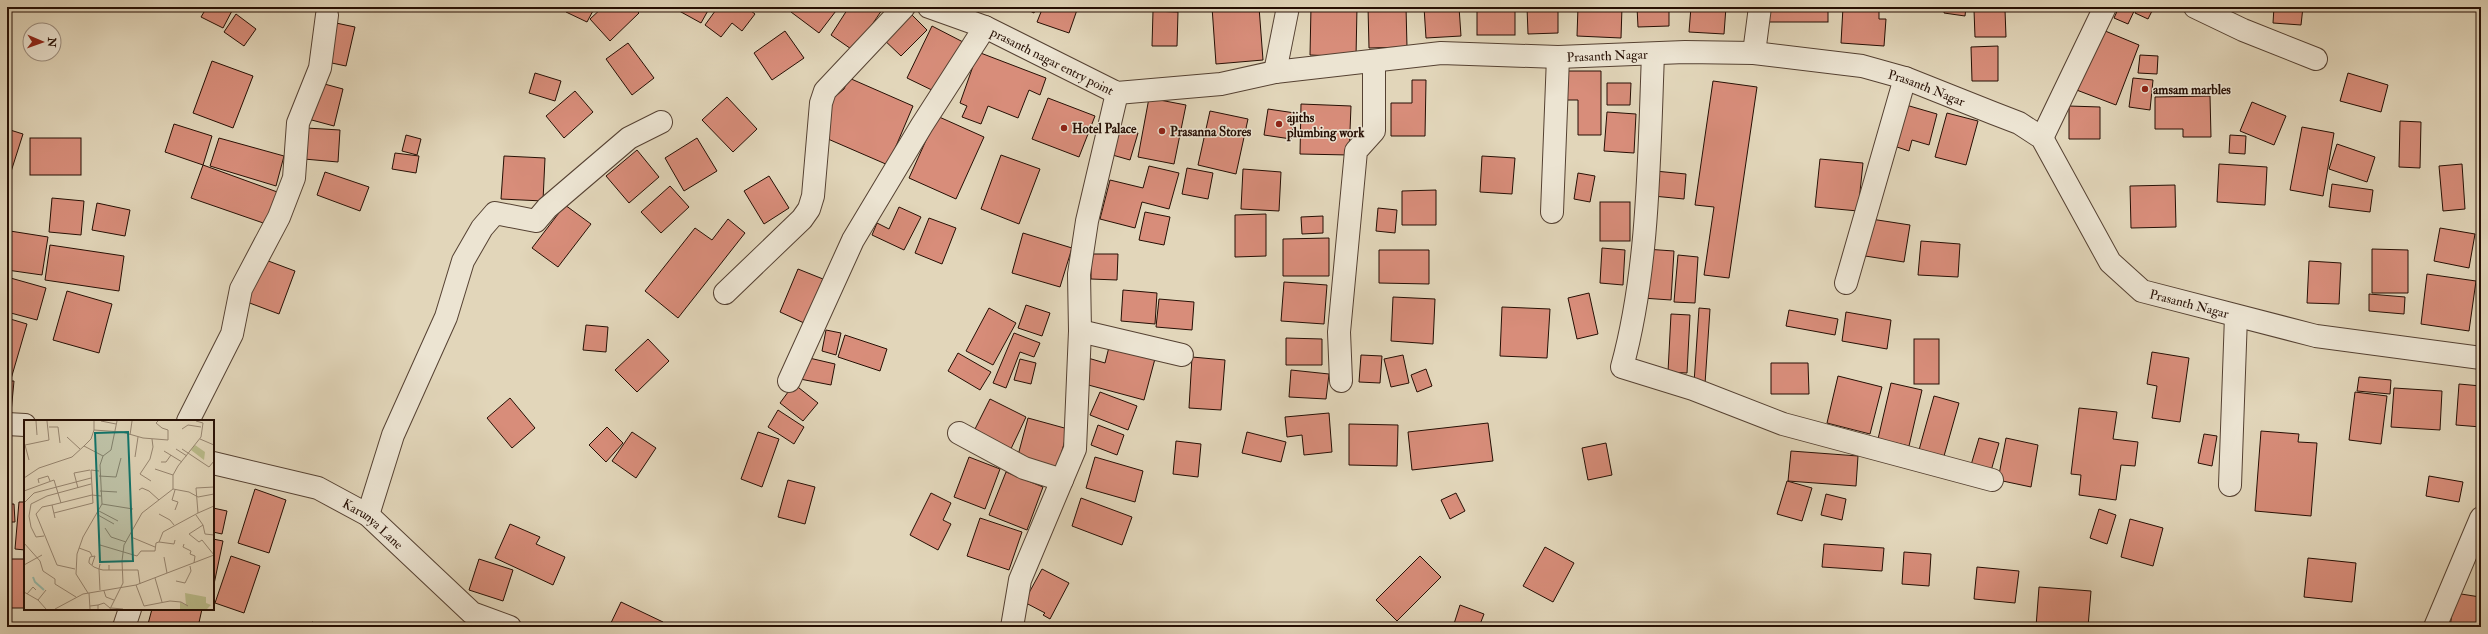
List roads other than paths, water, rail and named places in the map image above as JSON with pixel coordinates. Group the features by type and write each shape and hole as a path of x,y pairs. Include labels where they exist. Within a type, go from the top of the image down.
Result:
{"street":[{"path":"725,294 805,214 813,196 821,103 825,91 904,7"},
{"name":"prasanth nagar entry point","path":"929,7 985,27 1117,93 1221,84 1275,72"},
{"path":"1275,72 1288,7"},
{"path":"1754,53 1760,7"},
{"path":"2042,138 2105,7"},
{"path":"2195,7 2243,30 2316,59"},
{"path":"189,420 232,334 241,289 279,217 294,178 298,123 320,68 327,15"},
{"path":"789,381 853,240 922,125 985,27"},
{"name":"Prasanth Nagar","path":"1275,72 1441,54 1558,57 1754,53 1862,66 1905,78 2019,123 2042,138 2110,262 2142,291 2316,336 2481,358"},
{"path":"1653,54 1646,209 1631,334 1622,368 1693,389 1783,424 1992,480"},
{"path":"1552,212 1558,57"},
{"path":"1341,381 1339,332 1356,151 1374,131 1374,61"},
{"path":"1846,283 1905,78"},
{"path":"1012,627 1020,580 1075,449 1080,331 1079,274 1086,228 1117,93"},
{"path":"368,515 393,435 446,317 463,261 482,228 495,213 536,221 548,208 629,138 661,122"},
{"path":"2230,485 2236,316"},
{"path":"1080,331 1182,355"},
{"path":"7,424 24,425"},
{"path":"959,432 1024,468 1062,480"},
{"name":"Karunya Lane","path":"214,463 318,488 368,515 469,620 510,627"},
{"path":"2435,627 2481,518"},
{"path":"124,627 130,610"}],"place":[{"name":"amsam marbles","path":"2145,89"},
{"name":"ajiths plumbing work","path":"1279,124"},
{"name":"Hotel Palace","path":"1064,128"},
{"name":"Prasanna Stores","path":"1162,131"}]}
